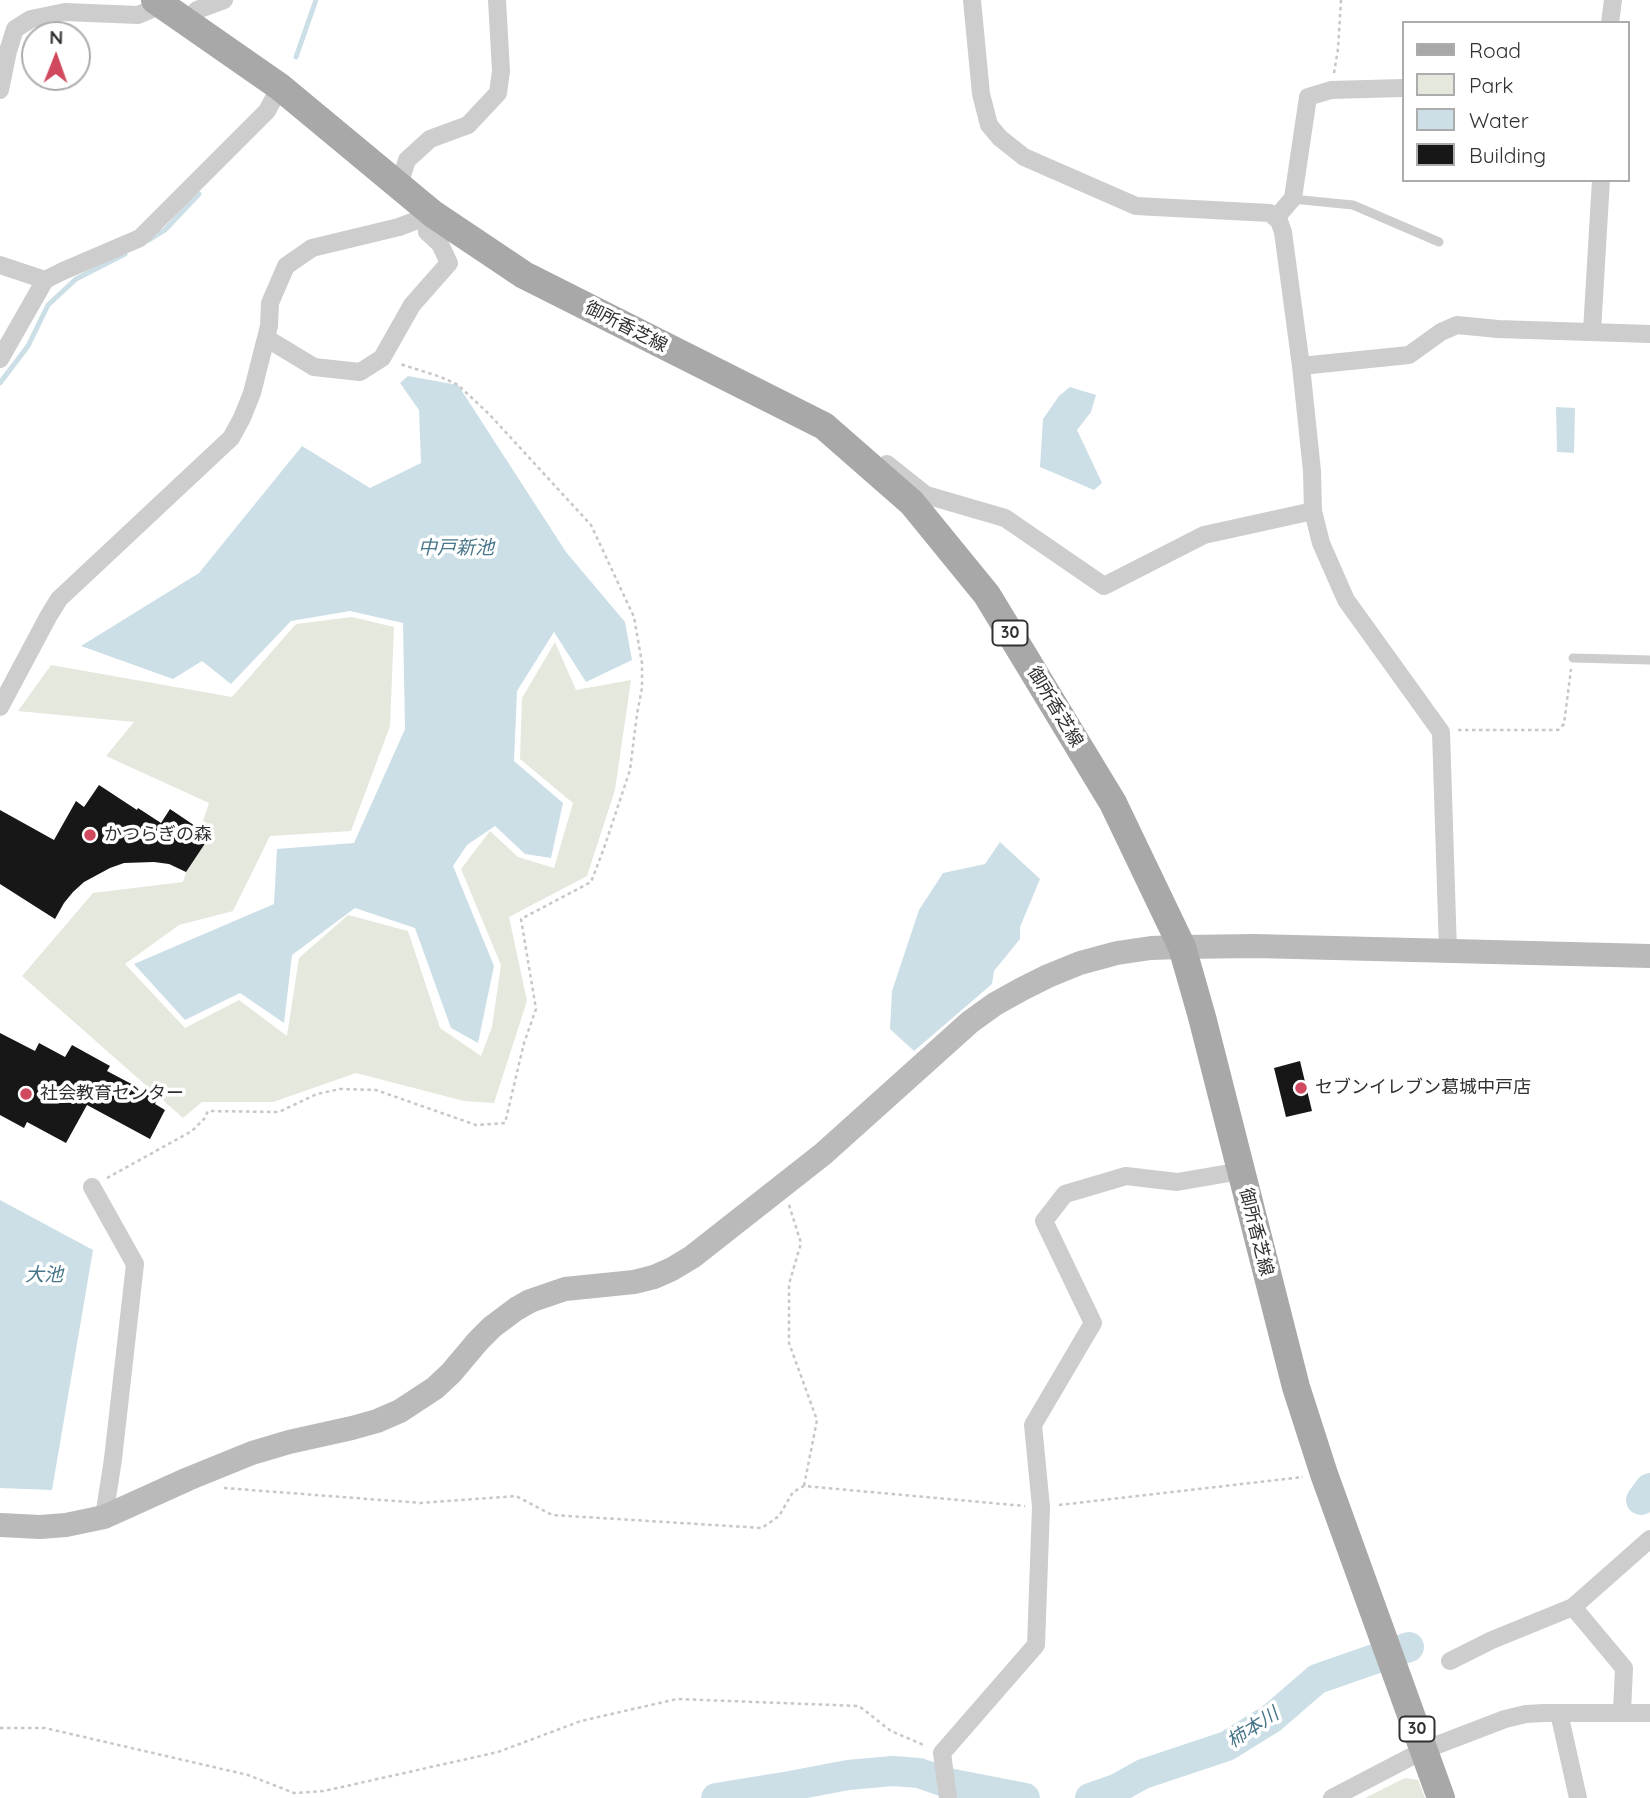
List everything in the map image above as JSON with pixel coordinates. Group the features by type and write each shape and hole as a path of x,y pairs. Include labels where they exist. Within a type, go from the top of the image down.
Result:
{"main road":[{"name":"御所香芝線","path":"158,2 280,87 433,214 524,275 824,426 912,503 926,504 987,596 1113,803 1182,947 1296,1387 1324,1474 1441,1798"}],"street":[{"path":"186,22 197,10 224,0"},
{"path":"399,185 407,160 430,139 468,125 498,93 501,71 497,0"},
{"path":"972,0 981,94 989,125 1000,138 1024,157 1136,206 1270,213 1279,221 1283,232 1301,366 1312,471 1313,511 1321,543 1346,600 1440,730 1448,951"},
{"path":"1610,21 1614,0"},
{"path":"0,90 15,29 31,19 65,12 138,15 158,2"},
{"path":"0,359 45,280 140,238 267,111 280,87"},
{"path":"1276,218 1292,199 1308,97 1331,90 1402,88"},
{"path":"1592,331 1601,182"},
{"path":"266,338 314,367 360,372 382,358 412,305 449,263 440,244 427,232 433,214"},
{"path":"0,707 59,599 231,438 252,393 269,326 271,303 286,266 312,248 399,227 433,214"},
{"path":"0,265 45,280"},
{"path":"1301,366 1409,355 1441,332 1457,325 1650,334"},
{"path":"926,504 1005,518 1104,586 1204,536 1313,511"},
{"path":"0,1525 66,1525 104,1517 252,1453 377,1421 400,1411 435,1388 485,1334 516,1309 565,1289 634,1282 654,1277 692,1256 856,1125 970,1022 995,1004 1048,976 1080,963 1117,953 1151,948 1255,946 1650,956"},
{"path":"948,1796 942,1753 1036,1645 1041,1507 1033,1425 1093,1323 1044,1221 1065,1194 1126,1176 1177,1182 1241,1171"},
{"path":"92,1187 135,1264 104,1517"},
{"path":"1450,1661 1492,1640 1573,1607 1650,1539"},
{"path":"1573,1607 1624,1668 1622,1712"},
{"path":"1559,1713 1578,1798"},
{"path":"1332,1798 1424,1750 1505,1719 1526,1714 1650,1713"}],"lane":[{"path":"1292,199 1353,205 1439,242"},
{"path":"1573,658 1650,660"}],"path":[{"path":"1331,90 1338,49 1340,0"},
{"path":"92,1187 192,1131 208,1111 279,1112 317,1094 340,1089 376,1090 476,1125 505,1123 524,1043 536,1009 521,919 591,882 617,814 630,770 642,688 642,663 634,617 591,524 489,414 458,385 382,358"},
{"path":"1440,730 1558,730 1564,724 1573,658"},
{"path":"783,1185 801,1243 789,1284 789,1343 817,1420 804,1486"},
{"path":"220,1488 421,1503 516,1496 552,1516 762,1528 779,1516 793,1492 804,1486 1041,1507 1324,1474"},
{"path":"0,1728 45,1728 248,1774 294,1793 324,1791 499,1752 581,1721 677,1699 859,1706 891,1731 942,1753"}],"green space":[{"path":"352,617 394,627 390,726 351,831 270,836 233,911 179,925 125,964 185,1028 239,1000 287,1036 299,958 348,915 408,931 440,1028 481,1056 492,1027 501,965 461,869 490,831 518,857 554,868 573,803 520,759 522,698 555,642 576,690 631,680 615,790 587,876 509,917 527,1001 494,1103 464,1101 356,1073 273,1102 202,1102 183,1118 22,976 93,893 183,882 209,803 106,756 134,722 18,711 51,665 232,697 296,624"},
{"path":"1405,1778 1418,1780 1425,1798 1365,1798"}],"water":[{"name":"中戸新池","path":"408,376 458,385 566,552 625,622 632,660 586,682 554,632 517,691 514,761 563,803 551,858 525,854 495,826 467,845 453,866 494,966 478,1043 451,1028 415,928 355,908 292,955 284,1023 240,993 185,1020 134,964 274,904 277,849 354,843 405,729 403,623 350,611 291,621 231,684 202,661 173,679 81,646 199,573 302,446 370,488 421,463 419,410 400,383"},
{"path":"1070,387 1096,395 1091,412 1077,430 1102,483 1094,490 1040,467 1043,419 1059,396"},
{"path":"1556,407 1575,408 1574,453 1557,452"},
{"path":"1000,842 1040,879 1020,927 1020,939 994,971 992,984 914,1051 890,1029 892,991 919,910 943,873 985,864"},
{"name":"大池","path":"0,1200 93,1250 52,1490 0,1488"}],"building":[{"path":"99,785 161,823 170,809 210,836 186,872 169,864 154,862 124,863 110,868 84,882 73,892 55,919 0,884 0,810 54,840 76,801 84,807"},
{"path":"0,1033 35,1051 39,1043 65,1057 72,1045 110,1066 107,1071 158,1098 155,1104 165,1110 150,1139 87,1105 66,1143 27,1122 24,1128 0,1115"},
{"path":"1300,1061 1312,1111 1286,1117 1274,1068"}],"waterway":[{"path":"296,57 316,0"},
{"path":"149,240 165,230 199,194"},
{"path":"0,383 28,346 48,305 76,279 125,254"},
{"name":"柿本川","path":"1641,1500 1650,1488"},
{"name":"柿本川","path":"1090,1798 1116,1789 1143,1774 1227,1746 1272,1718 1317,1679 1409,1647"},
{"name":"柿本川","path":"716,1798 848,1775 893,1771 919,1773 948,1783 1025,1798"}],"place":[{"name":"かつらぎの森","path":"90,835"},
{"name":"セブンイレブン葛城中戸店","path":"1301,1088"},
{"name":"社会教育センター","path":"26,1094"}]}
